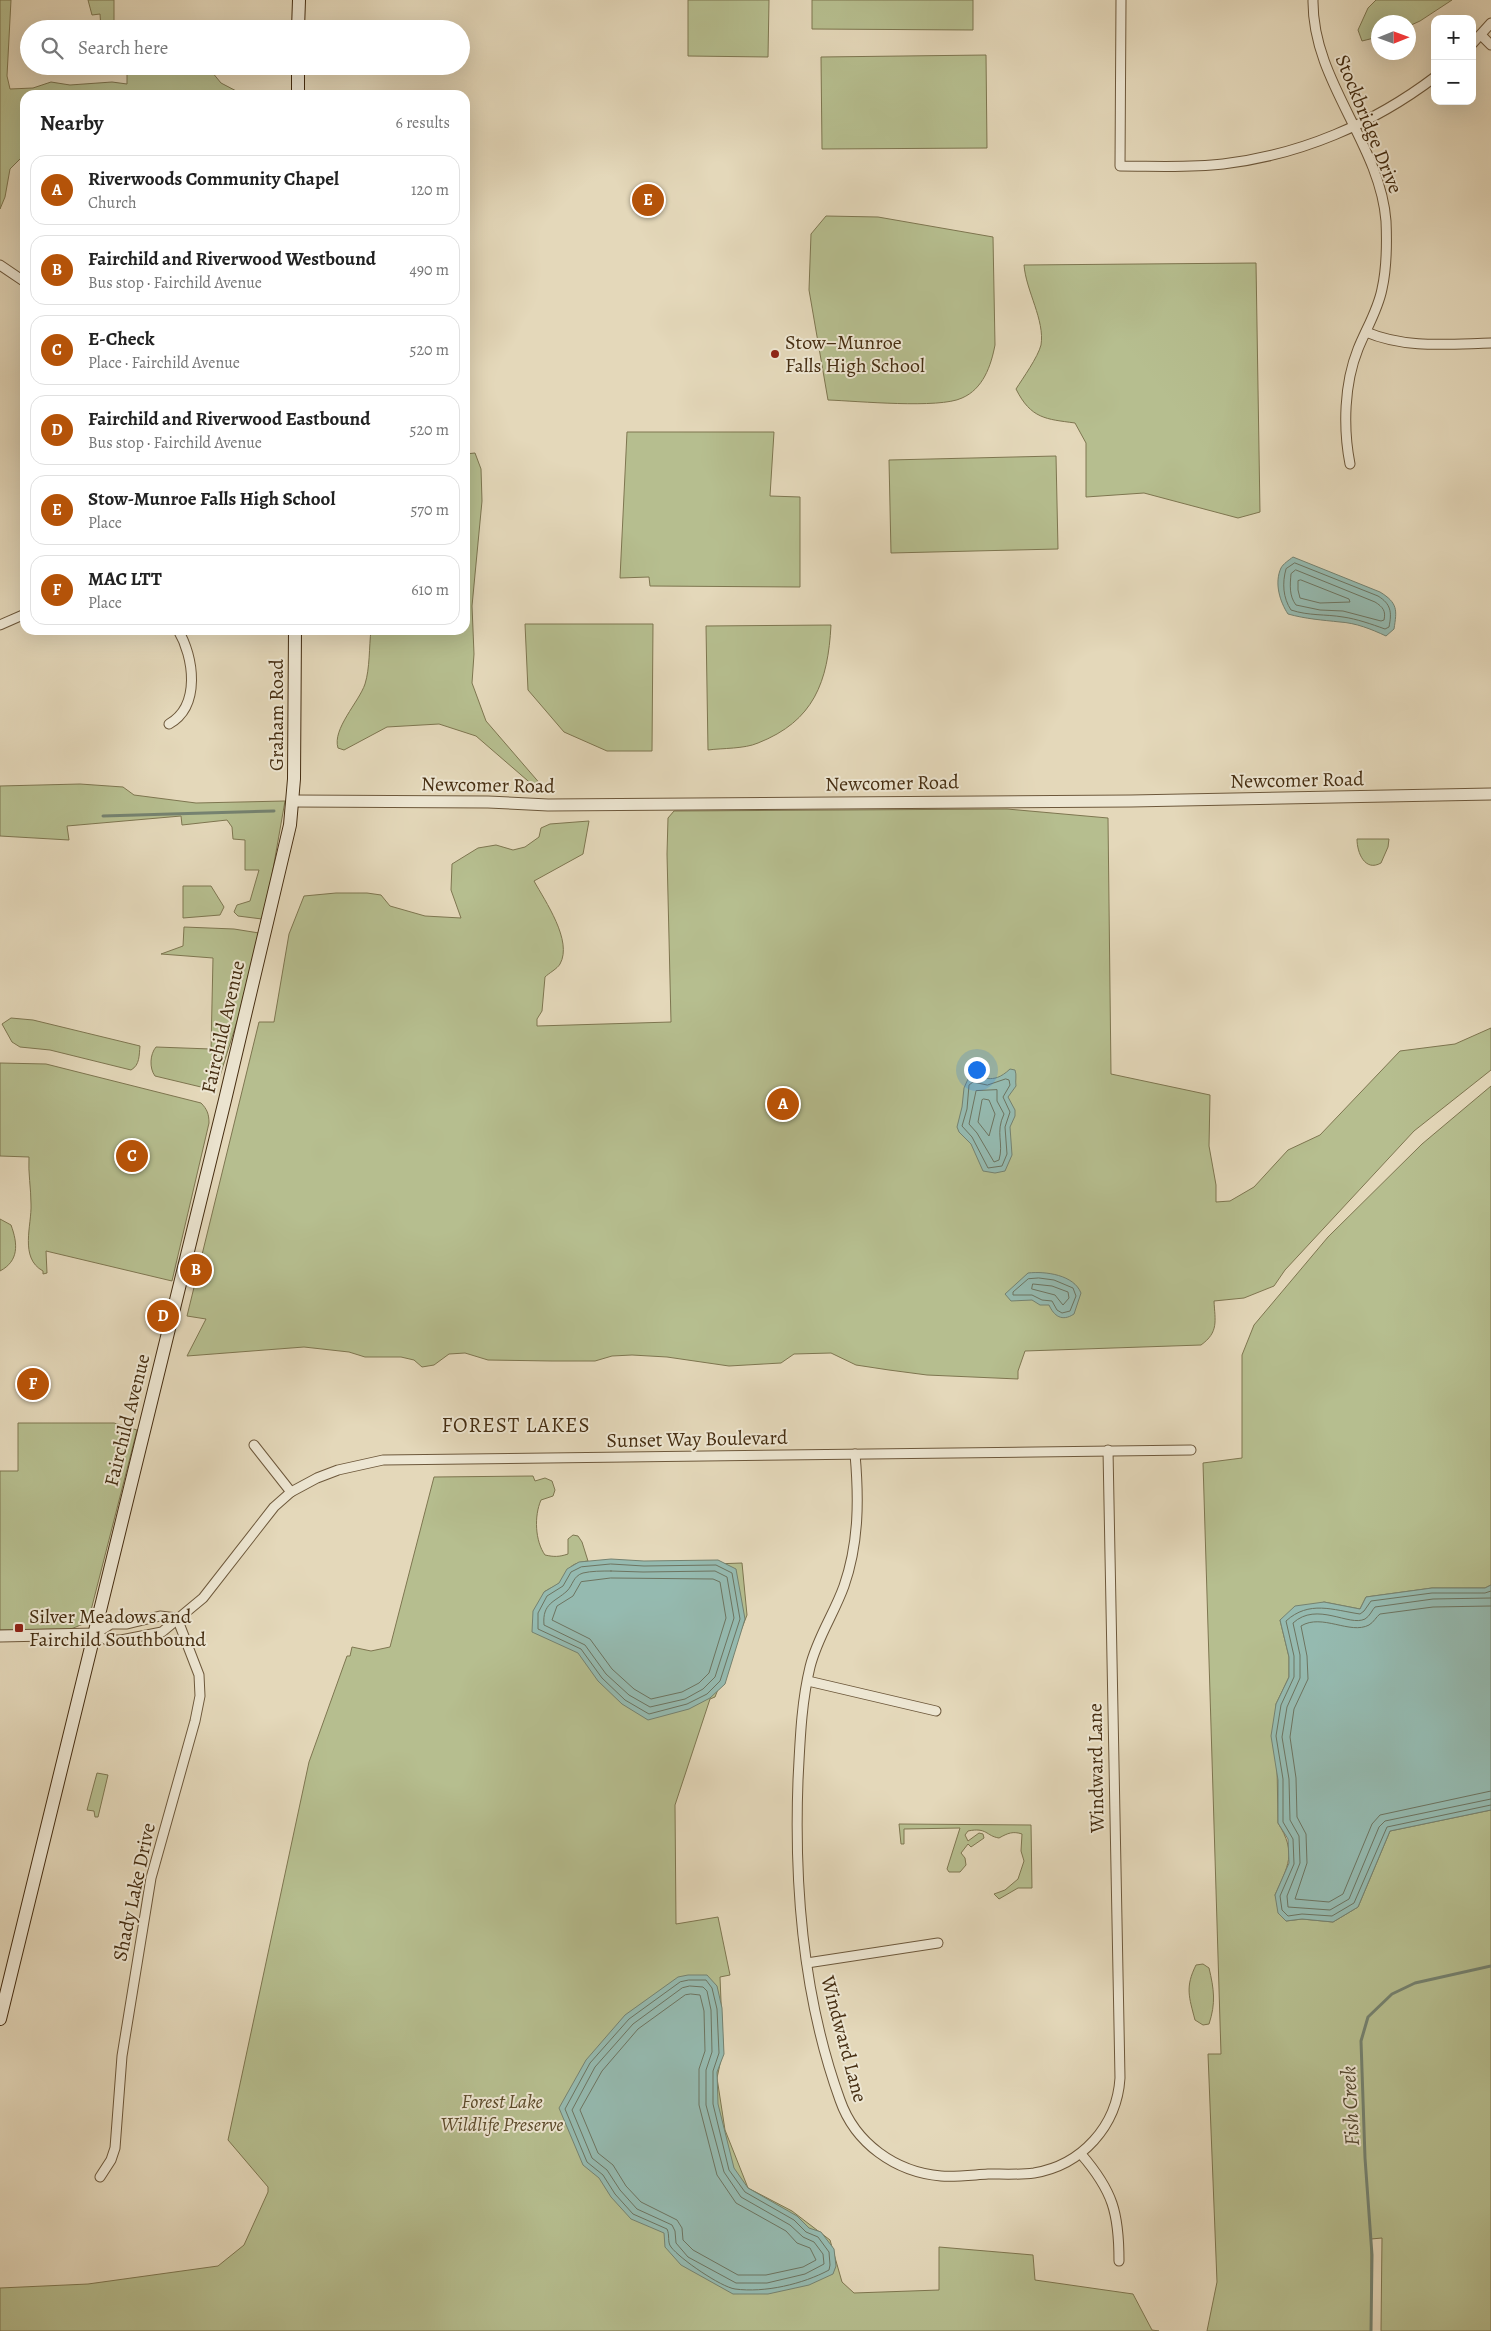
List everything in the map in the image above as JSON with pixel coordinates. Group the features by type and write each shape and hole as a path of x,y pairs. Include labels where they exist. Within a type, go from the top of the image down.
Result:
{"main road":[{"path":"298,20 299,0"},
{"path":"298,75 298,90"},
{"name":"Graham Road","path":"294,801 296,635"},
{"name":"Fairchild Avenue","path":"0,2019 225,1100 294,801"}],"street":[{"path":"1121,0 1120,166 1204,166 1242,161 1301,147 1353,127 1400,102 1431,80"},
{"name":"Stockbridge Drive","path":"1314,0 1315,27 1321,53 1375,176 1386,219 1385,274 1382,291 1352,371 1348,395 1347,441 1350,464"},
{"path":"1476,40 1491,23"},
{"path":"1481,35 1491,44"},
{"path":"0,266 20,279"},
{"path":"1366,332 1386,340 1412,344 1491,343"},
{"path":"0,625 20,616"},
{"path":"170,724 185,709 191,690 188,658 180,635"},
{"name":"Newcomer Road","path":"294,801 488,802 548,805 1194,800 1491,794"},
{"path":"254,1445 291,1492"},
{"name":"Windward Lane","path":"855,1454 858,1510 854,1551 843,1589 820,1639 808,1681 799,1747 796,1831 800,1919 816,2014 839,2100 854,2130 862,2140 899,2166 942,2176 1032,2173 1052,2168 1081,2154 1096,2139 1115,2107 1120,2078 1108,1450"},
{"name":"Sunset Way Boulevard","path":"94,1634 107,1640 139,1638 162,1632 203,1598 274,1507 291,1492 317,1478 338,1470 383,1460 1191,1450"},
{"path":"0,1636 94,1634 111,1624 127,1624 160,1616 177,1618"},
{"name":"Shady Lake Drive","path":"100,2177 111,2160 115,2148 122,2056 151,1878 195,1721 200,1696 199,1675 177,1618"},
{"path":"808,1681 936,1711"},
{"path":"807,1963 938,1943"},
{"path":"1081,2154 1103,2182 1113,2204 1119,2236 1119,2261"}],"green space":[{"path":"0,0 11,0 7,76 10,89 33,88 51,82 70,85 112,82 127,84 127,75 214,75 221,83 234,90 20,90 20,159 10,169 5,197 0,209"},
{"path":"88,0 114,0 114,20 100,20 100,14 92,15"},
{"path":"688,0 769,0 768,57 688,56"},
{"path":"812,0 973,0 973,30 812,29"},
{"path":"1376,0 1452,0 1416,23 1416,15 1371,15 1371,39 1362,41 1358,30 1368,8"},
{"path":"986,55 987,148 822,149 821,57"},
{"path":"826,216 878,217 993,237 995,345 985,376 981,383 969,394 951,401 917,404 828,400 809,290 811,234"},
{"path":"1256,263 1260,512 1238,518 1144,493 1086,497 1086,443 1075,423 1040,416 1027,406 1016,389 1034,361 1041,345 1042,335 1025,275 1024,265"},
{"path":"627,432 774,432 770,496 800,497 800,587 650,586 649,577 620,578"},
{"path":"475,453 481,469 482,501 472,606 474,654 472,683 486,721 542,786 535,787 476,736 439,724 387,727 344,750 338,748 337,741 342,724 362,691 367,678 371,635 470,635 470,454"},
{"path":"1056,456 1058,549 891,553 889,460"},
{"path":"525,624 653,624 652,751 607,751 564,732 528,690"},
{"path":"831,625 826,664 821,682 805,711 793,723 777,734 758,743 708,750 706,626"},
{"path":"80,784 123,787 134,795 196,803 285,801 262,919 238,916 234,912 237,905 250,901 259,870 245,870 245,840 233,839 232,827 227,820 182,825 181,816 67,826 69,840 0,836 0,786"},
{"path":"1007,809 1108,818 1111,1074 1210,1095 1209,1146 1216,1185 1216,1202 1230,1201 1254,1187 1288,1150 1320,1135 1400,1051 1455,1044 1491,1028 1491,1070 1414,1131 1285,1270 1274,1286 1244,1298 1214,1301 1215,1326 1211,1335 1201,1345 1025,1351 1018,1371 1018,1379 927,1375 889,1370 856,1365 831,1353 794,1354 781,1363 729,1366 667,1357 632,1355 612,1356 595,1361 552,1361 488,1360 465,1353 449,1354 434,1365 422,1367 414,1360 401,1357 365,1357 349,1352 304,1347 187,1356 206,1319 187,1316 259,1022 274,1022 289,934 304,896 367,893 381,895 390,906 425,916 461,918 451,890 452,864 478,848 496,845 513,850 525,847 539,837 541,828 550,824 589,821 583,854 534,881 556,921 563,944 563,955 560,964 545,977 542,1011 537,1019 537,1026 671,1022 667,854 668,818 674,811"},
{"path":"1357,839 1389,839 1388,847 1381,863 1370,865 1363,860 1358,850"},
{"path":"183,886 211,886 224,907 220,915 183,918"},
{"path":"184,927 234,929 259,933 238,1018 219,1079 209,1086 201,1087 155,1076 151,1065 152,1053 156,1047 211,1049 213,958 161,954 183,946"},
{"path":"11,1018 33,1020 140,1046 138,1063 131,1070 50,1050 20,1047 12,1042 2,1024"},
{"path":"0,1063 46,1064 203,1105 209,1117 209,1123 172,1281 46,1251 47,1273 43,1274 43,1271 31,1258 29,1250 31,1204 29,1157 0,1156"},
{"path":"1491,1086 1491,1585 1485,1588 1432,1588 1366,1597 1360,1609 1324,1602 1280,1620 1289,1657 1289,1677 1276,1704 1278,1823 1284,1834 1289,1851 1287,1867 1275,1895 1286,1921 1302,1919 1333,1922 1358,1907 1390,1831 1491,1810 1491,2331 1381,2331 1382,2238 1371,2239 1371,2331 1207,2331 1217,2282 1208,2054 1221,2054 1203,1463 1242,1458 1242,1355 1254,1325 1328,1237 1422,1144"},
{"path":"0,1219 11,1225 16,1245 11,1262 0,1271"},
{"path":"18,1423 114,1423 137,1430 88,1622 71,1629 0,1630 0,1471 18,1471"},
{"name":"Forest Lake Wildlife Preserve","path":"533,1476 535,1481 545,1478 552,1481 555,1490 553,1496 541,1500 537,1513 537,1536 545,1555 562,1556 568,1554 568,1539 573,1535 578,1536 582,1542 588,1561 575,1564 568,1570 558,1584 544,1592 547,1607 570,1569 742,1563 747,1615 715,1697 710,1699 675,1805 676,1924 718,1917 730,1975 720,1977 723,2050 717,2078 725,2130 748,2188 792,2211 830,2240 842,2282 854,2293 939,2290 939,2247 1033,2255 1035,2280 1133,2294 1152,2330 1159,2331 0,2331 0,2288 88,2284 218,2266 244,2245 268,2192 268,2187 228,2140 309,1762 347,1656 350,1656 352,1647 371,1651 390,1647 434,1477"},
{"path":"97,1773 108,1775 98,1817 95,1817 94,1811 87,1810"},
{"path":"899,1824 1031,1825 1032,1888 1018,1888 999,1899 994,1894 1005,1890 1018,1879 1024,1861 1021,1851 1022,1834 1010,1833 999,1838 979,1830 968,1831 965,1835 968,1841 979,1833 983,1834 984,1838 971,1847 968,1844 961,1853 965,1858 966,1865 960,1872 949,1872 947,1869 960,1828 904,1829 904,1844 901,1844"},
{"path":"1203,1964 1209,1968 1214,1996 1209,2024 1203,2025 1195,2020 1189,1986 1196,1965"}],"water":[{"path":"1293,557 1386,596 1395,607 1394,629 1386,636 1352,624 1288,614 1280,598 1278,580 1282,567"},
{"path":"1010,1069 1015,1070 1016,1076 1016,1086 1008,1097 1015,1110 1015,1116 1010,1127 1012,1155 1005,1171 995,1173 983,1171 971,1144 959,1132 957,1127 964,1088 968,1079 998,1077"},
{"path":"1028,1273 1059,1275 1072,1282 1081,1293 1074,1314 1062,1318 1053,1312 1049,1305 1040,1305 1032,1300 1011,1301 1005,1294"},
{"path":"611,1559 644,1561 718,1560 736,1569 745,1619 725,1684 710,1698 689,1709 648,1720 622,1704 598,1681 578,1653 532,1632 533,1611 544,1592 559,1583 567,1569 579,1562"},
{"path":"1491,1585 1491,1810 1390,1831 1358,1907 1333,1922 1302,1919 1286,1921 1278,1913 1275,1895 1289,1863 1288,1839 1278,1823 1278,1780 1271,1736 1276,1704 1289,1677 1289,1657 1280,1620 1295,1606 1324,1602 1360,1609 1366,1597 1432,1588 1485,1588"},
{"path":"707,1975 717,1986 722,2008 724,2054 717,2072 718,2104 734,2168 748,2188 797,2216 809,2228 821,2232 834,2249 836,2266 833,2274 809,2285 768,2294 733,2294 681,2265 665,2247 664,2233 631,2219 611,2197 599,2178 583,2165 559,2108 586,2060 625,2015 678,1977"}],"waterway":[{"path":"103,816 274,811"},
{"name":"Fish Creek","path":"1371,2331 1372,2255 1365,2158 1361,2041 1368,2017 1392,1994 1415,1983 1491,1966"}],"place":[{"name":"Stow-Munroe Falls High School","path":"648,200"},
{"name":"Stow–Munroe Falls High School","path":"775,354"},
{"name":"Riverwoods Community Chapel","path":"783,1104"},
{"name":"E-Check","path":"132,1156"},
{"name":"Fairchild and Riverwood Westbound","path":"196,1270"},
{"name":"Fairchild and Riverwood Eastbound","path":"163,1316"},
{"name":"MAC LTT","path":"33,1384"},
{"name":"Silver Meadows and Fairchild Southbound","path":"19,1628"}],"district":[{"name":"FOREST LAKES","path":"516,1425"}]}
